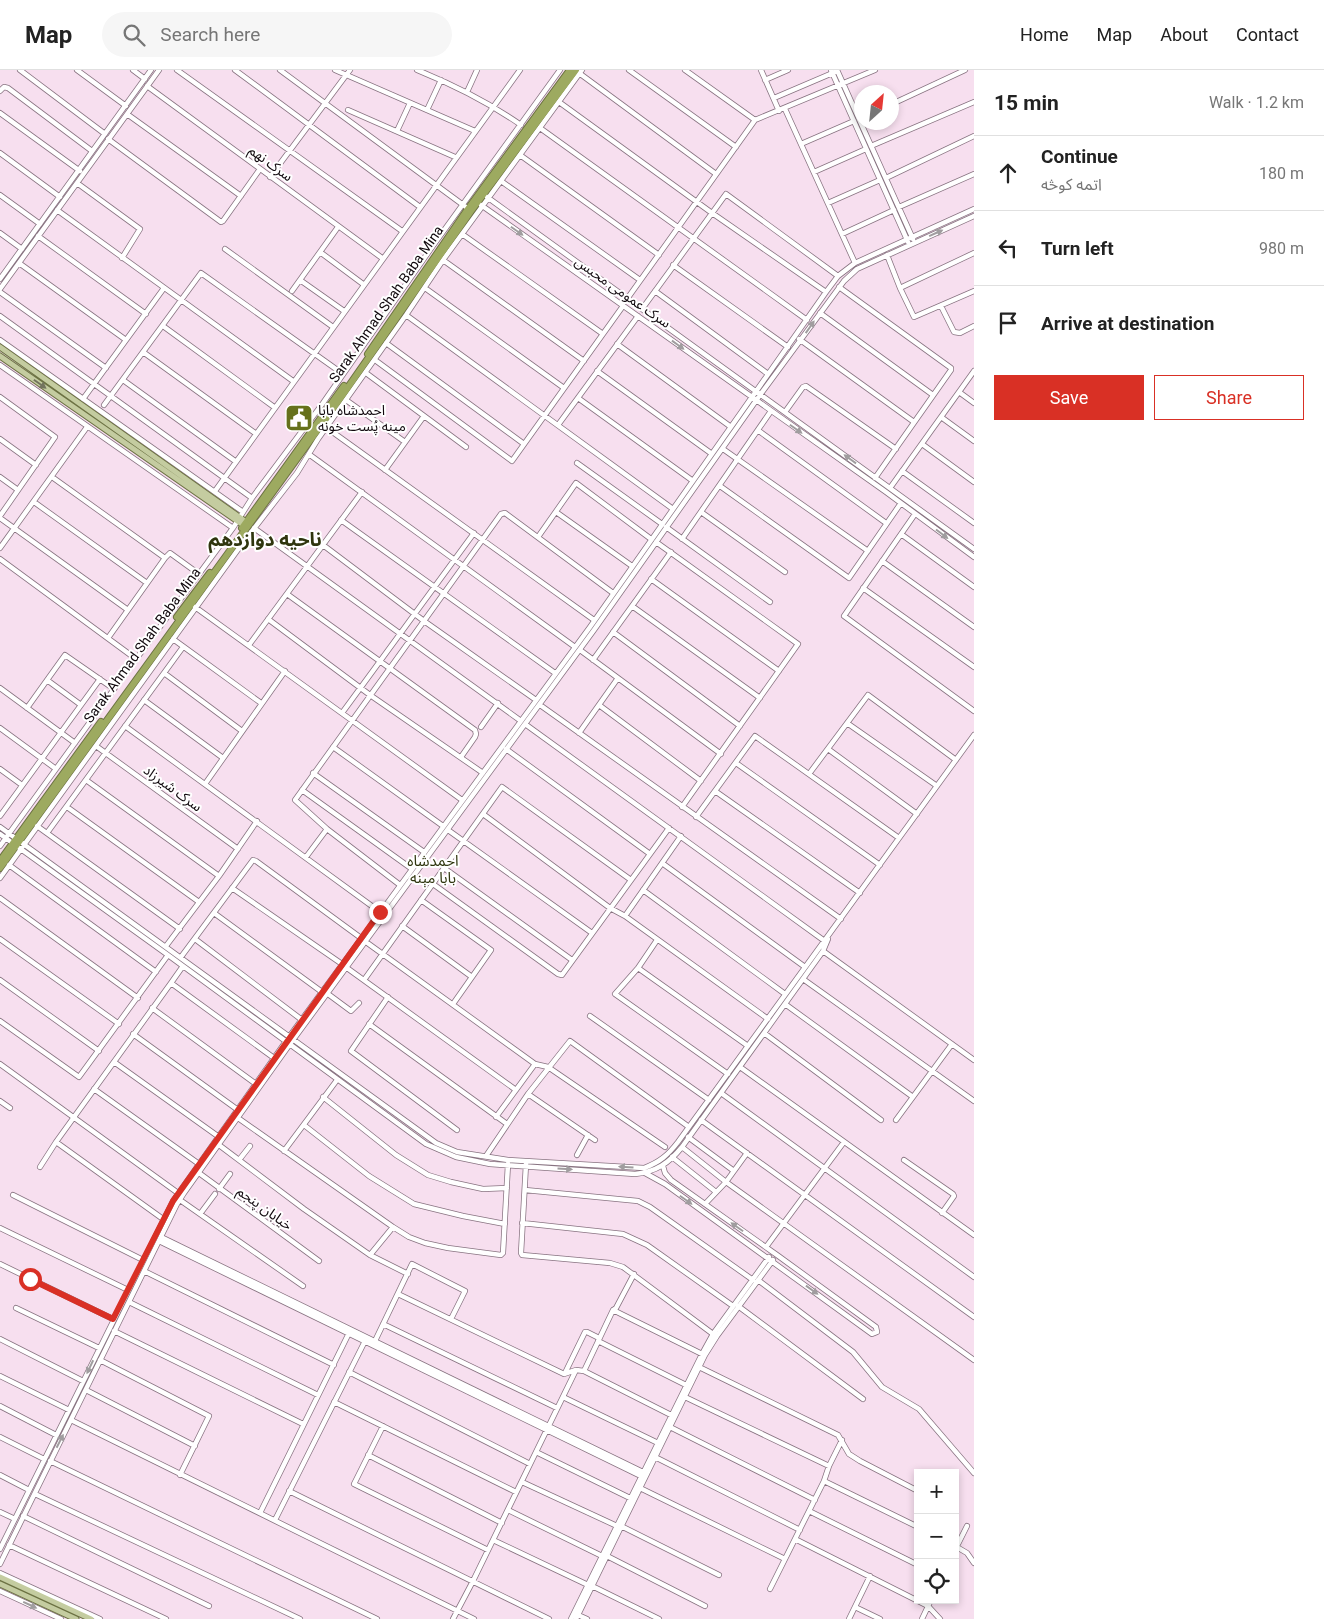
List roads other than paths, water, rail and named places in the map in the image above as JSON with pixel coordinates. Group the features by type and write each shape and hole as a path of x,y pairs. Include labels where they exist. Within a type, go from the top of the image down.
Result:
{"highway":[{"path":"0,868 194,606 245,524 384,338 467,208 570,70"},
{"path":"467,208 480,204 486,197 579,71"},
{"name":"Sarak Ahmad Shah Baba Mina","path":"18,844 245,524"},
{"path":"0,861 18,844"}],"main road":[{"path":"0,347 245,524"},
{"path":"0,356 245,524"},
{"path":"0,1577 18,1583 76,1619"},
{"path":"0,1584 91,1619"}],"street":[{"path":"20,70 106,134"},
{"path":"77,70 126,106"},
{"path":"133,70 144,79"},
{"path":"106,368 0,290 76,183 92,152 151,70"},
{"path":"1,276 60,197 108,139 158,70"},
{"path":"177,70 402,231"},
{"path":"235,70 420,207"},
{"path":"280,70 467,208"},
{"path":"335,70 348,72 410,103 475,131"},
{"path":"417,70 494,106 521,125"},
{"path":"467,92 477,70"},
{"path":"215,491 222,478 520,70"},
{"path":"245,524 244,512 252,498 467,208 521,125 560,70"},
{"path":"629,70 736,146"},
{"path":"685,70 755,120"},
{"path":"761,70 779,111"},
{"path":"765,80 788,70"},
{"path":"627,299 755,120 875,70"},
{"path":"899,101 965,70"},
{"path":"486,197 501,181 559,102 579,71 716,174"},
{"path":"774,98 835,71 854,111"},
{"path":"270,177 348,72"},
{"path":"427,110 440,80"},
{"path":"0,91 4,86 8,88 92,152"},
{"name":"سرک نهم","path":"147,86 382,258"},
{"path":"559,102 826,292"},
{"path":"814,172 974,102"},
{"path":"397,132 410,103"},
{"path":"785,109 855,263"},
{"path":"348,110 455,157"},
{"path":"0,113 81,172"},
{"path":"127,114 241,196"},
{"path":"801,144 854,121"},
{"path":"540,128 807,320"},
{"path":"862,130 880,180 915,243"},
{"path":"886,178 974,136"},
{"path":"108,139 221,222 260,170"},
{"path":"869,148 886,178 910,245"},
{"path":"0,153 60,197"},
{"path":"520,155 659,255"},
{"path":"842,234 974,174"},
{"path":"828,203 880,180"},
{"path":"501,181 640,280"},
{"path":"76,183 140,229 122,258"},
{"path":"642,309 712,212 725,195 728,194 838,276"},
{"path":"0,195 40,224"},
{"name":"سرک عمومی محبس","path":"486,197 974,549"},
{"path":"0,846 233,528 245,524 284,490 426,288 480,204"},
{"name":"سرک عمومی محبس","path":"480,204 974,557"},
{"path":"758,393 768,374 838,276 855,263 974,209"},
{"path":"57,210 293,381"},
{"path":"0,1564 160,1239 177,1201 178,1193 274,1058 290,1041 302,1020 347,968 445,828 506,749 536,700 577,648 664,526 723,449 758,393 801,340 839,287 856,269 974,216"},
{"path":"292,291 338,227"},
{"path":"0,233 22,249"},
{"path":"462,234 603,334"},
{"path":"38,236 146,314"},
{"path":"226,249 333,327"},
{"path":"320,252 364,284"},
{"path":"900,288 974,253"},
{"path":"887,256 914,317 974,291"},
{"path":"443,260 584,361"},
{"path":"19,263 126,340"},
{"path":"673,266 788,347"},
{"path":"104,405 202,273 343,374"},
{"path":"300,280 344,311"},
{"path":"839,287 950,366 951,370 875,478"},
{"path":"83,399 164,288"},
{"path":"426,288 564,388"},
{"path":"612,298 617,291"},
{"path":"655,291 768,374"},
{"path":"375,360 512,460 623,306"},
{"path":"941,306 954,332 960,333 974,326"},
{"path":"820,313 933,395"},
{"path":"406,315 673,509"},
{"path":"0,316 252,498"},
{"path":"558,425 638,316"},
{"path":"163,326 274,407"},
{"path":"796,336 914,422"},
{"path":"0,340 244,512"},
{"path":"386,343 524,444"},
{"path":"617,344 731,427"},
{"path":"143,352 255,433"},
{"path":"0,365 233,528"},
{"path":"598,371 712,454"},
{"path":"890,488 974,371"},
{"path":"366,373 466,446"},
{"path":"123,380 235,461"},
{"path":"785,412 803,387 806,386 896,449"},
{"path":"959,392 974,403"},
{"path":"0,397 55,437 0,517 128,610"},
{"path":"578,398 693,481"},
{"path":"664,526 673,509 731,427 754,399"},
{"path":"346,400 405,442"},
{"path":"682,539 739,460 771,411"},
{"path":"385,470 424,416"},
{"path":"941,417 974,441"},
{"path":"0,548 87,427"},
{"path":"327,428 594,620"},
{"path":"758,431 886,523"},
{"path":"0,439 36,466"},
{"path":"922,444 974,482"},
{"path":"723,449 868,550"},
{"path":"310,455 721,754"},
{"path":"577,463 770,602"},
{"path":"902,471 974,523"},
{"path":"0,477 18,490"},
{"path":"52,477 165,558"},
{"path":"538,537 576,483 798,644 682,807"},
{"path":"720,486 849,578 901,503"},
{"path":"249,645 362,492"},
{"path":"34,502 147,583"},
{"path":"400,885 327,828 295,800 463,566 503,512 614,593"},
{"path":"556,512 632,566"},
{"path":"701,512 785,572"},
{"path":"916,514 844,616 974,711"},
{"path":"341,520 555,674"},
{"path":"245,524 308,565 826,942"},
{"path":"342,713 474,533"},
{"path":"901,534 974,587"},
{"path":"461,807 462,800 523,722 540,704 594,620 632,566 654,541"},
{"path":"323,545 414,614 536,700"},
{"path":"593,660 671,552"},
{"path":"108,638 168,553 199,574"},
{"path":"0,559 136,659"},
{"path":"882,561 974,627"},
{"path":"651,579 779,671"},
{"path":"863,588 974,667"},
{"path":"287,594 475,730 475,737 461,757"},
{"path":"194,606 462,800"},
{"path":"632,606 760,698"},
{"path":"268,619 361,688 483,773"},
{"path":"0,878 9,865 18,844 37,826 173,639 181,624"},
{"path":"613,632 740,726"},
{"path":"173,639 262,703"},
{"path":"47,833 183,647"},
{"path":"27,708 65,655 114,689"},
{"path":"204,784 285,671"},
{"path":"164,673 242,731"},
{"path":"579,733 618,678"},
{"path":"0,816 2,809 22,785 100,679"},
{"path":"47,680 80,705"},
{"path":"0,688 75,743"},
{"path":"809,774 868,695 956,760"},
{"path":"144,700 223,758"},
{"path":"480,728 498,703"},
{"path":"540,704 696,817 841,918"},
{"path":"599,705 701,781"},
{"path":"847,723 937,786"},
{"path":"125,726 380,912"},
{"path":"0,728 56,769"},
{"path":"526,1164 644,1168 671,1157 689,1127 785,994 826,942 841,918 974,735"},
{"path":"696,817 755,736 899,838"},
{"name":"سرک شیرزاد","path":"96,746 238,849"},
{"path":"333,746 592,934"},
{"path":"506,749 650,854"},
{"path":"828,749 917,814"},
{"path":"736,762 880,865"},
{"path":"0,769 22,785"},
{"path":"313,773 424,852"},
{"path":"86,780 219,876"},
{"path":"364,980 502,787 630,880"},
{"path":"302,790 412,869"},
{"path":"715,791 860,893"},
{"path":"67,806 199,902"},
{"path":"483,814 610,908 625,916 768,1019"},
{"path":"166,946 219,876 257,821"},
{"path":"37,826 180,929"},
{"path":"0,827 7,836 158,944 168,955 183,966 429,1140 457,1152 486,1156 508,1162 635,1174 646,1173 663,1166 682,1147 824,951 826,942"},
{"path":"306,857 327,828"},
{"path":"0,1549 163,1219 238,1118 325,993 342,964 424,852 445,828"},
{"path":"433,884 562,975 669,828"},
{"path":"0,834 7,836"},
{"path":"625,916 681,836"},
{"path":"181,957 253,860 361,938"},
{"path":"662,863 805,968"},
{"path":"9,865 156,972"},
{"path":"444,868 572,960"},
{"path":"232,888 342,964"},
{"path":"643,890 785,994"},
{"path":"0,898 138,998"},
{"path":"421,900 491,950 453,1004"},
{"path":"214,913 351,1011 359,1003"},
{"path":"402,926 472,977"},
{"path":"0,939 118,1024"},
{"path":"194,939 302,1020"},
{"path":"657,940 638,968 615,994 728,1074"},
{"path":"366,942 535,1064 548,1067 665,1147"},
{"path":"158,944 166,946 181,957 290,1041 337,1080 434,1148 456,1157 490,1164 508,1162"},
{"path":"824,951 974,1060"},
{"path":"0,1021 80,1078 168,955"},
{"path":"40,1167 94,1088 183,966"},
{"path":"347,968 516,1090"},
{"path":"638,968 748,1046"},
{"path":"803,979 974,1101"},
{"path":"0,980 99,1051"},
{"path":"171,983 274,1058"},
{"path":"388,997 351,1051 457,1130"},
{"path":"785,1004 913,1096"},
{"path":"152,1008 256,1084"},
{"path":"590,1016 709,1100"},
{"path":"369,1024 506,1124"},
{"path":"764,1033 881,1120"},
{"path":"133,1034 238,1110"},
{"path":"486,1156 506,1124 568,1042 572,1042 689,1127"},
{"path":"896,1120 952,1044"},
{"path":"114,1062 219,1137"},
{"path":"0,1064 178,1193"},
{"path":"496,1116 535,1064"},
{"path":"740,1067 974,1236"},
{"path":"284,1151 337,1080"},
{"path":"94,1088 199,1164"},
{"path":"721,1093 974,1277"},
{"path":"528,1094 595,1140"},
{"path":"323,1098 396,1155 428,1175 483,1189 507,1188"},
{"path":"0,1101 10,1108"},
{"path":"238,1118 393,1227 424,1243 448,1248 498,1255 503,1253 508,1162"},
{"path":"701,1120 974,1317"},
{"path":"304,1125 369,1176 414,1204 505,1224"},
{"path":"577,1155 588,1135"},
{"path":"688,1138 734,1171"},
{"path":"56,1142 163,1219"},
{"path":"766,1247 844,1142"},
{"path":"219,1145 304,1209 370,1255 408,1274"},
{"path":"239,1160 250,1146"},
{"path":"682,1147 726,1182 974,1360"},
{"path":"705,1204 726,1182 747,1153"},
{"path":"671,1157 716,1192"},
{"path":"904,1160 953,1194 942,1212"},
{"path":"526,1164 522,1255 610,1263 623,1267 713,1334"},
{"path":"646,1173 665,1184 872,1334 877,1332 876,1327 666,1175 663,1166"},
{"name":"خیابان پنجم","path":"199,1173 319,1261"},
{"path":"219,1188 230,1174"},
{"path":"525,1190 638,1201 650,1207 755,1280 853,1352 882,1387 919,1408 974,1474"},
{"path":"200,1214 215,1194"},
{"path":"13,1195 143,1260"},
{"path":"177,1201 200,1214 304,1286"},
{"path":"522,1223 623,1234 647,1245 736,1306 863,1399"},
{"path":"370,1255 393,1227"},
{"path":"0,1228 128,1290"},
{"path":"160,1239 349,1333 375,1341 548,1428"},
{"path":"160,1239 644,1475"},
{"path":"571,1619 640,1488 658,1443 702,1354 775,1253"},
{"path":"0,1264 113,1319"},
{"path":"375,1341 412,1264 466,1291 451,1319"},
{"path":"144,1272 334,1365"},
{"path":"584,1371 598,1339 634,1274"},
{"path":"398,1294 564,1374 576,1370 584,1371 672,1415"},
{"path":"129,1302 318,1395"},
{"path":"619,1526 630,1498 655,1457 685,1397 713,1334 736,1306"},
{"path":"16,1308 99,1348"},
{"path":"613,1310 702,1354"},
{"path":"383,1324 557,1408"},
{"path":"114,1331 303,1424"},
{"path":"564,1374 585,1332 686,1385"},
{"path":"260,1513 349,1333"},
{"path":"0,1339 83,1381"},
{"path":"275,1520 366,1339"},
{"path":"100,1360 209,1416 180,1475"},
{"path":"699,1367 838,1435 850,1454 860,1462 914,1489"},
{"path":"453,1619 473,1582 576,1370"},
{"path":"349,1372 530,1464"},
{"path":"0,1376 69,1410"},
{"path":"86,1390 194,1446"},
{"path":"563,1397 658,1443"},
{"path":"685,1397 829,1466"},
{"path":"334,1402 516,1492"},
{"path":"0,1406 56,1435"},
{"path":"71,1420 474,1619"},
{"path":"383,1426 355,1482 356,1485 488,1550"},
{"path":"670,1427 815,1500"},
{"path":"0,1437 44,1459"},
{"path":"770,1589 815,1500 842,1440"},
{"path":"536,1452 630,1498"},
{"path":"368,1455 502,1523"},
{"path":"655,1457 800,1530"},
{"path":"50,1461 377,1619"},
{"path":"0,1475 30,1490"},
{"path":"824,1481 914,1525"},
{"path":"522,1482 619,1526 718,1575"},
{"path":"640,1488 785,1559"},
{"path":"289,1491 549,1619"},
{"path":"35,1494 300,1619"},
{"path":"508,1510 705,1606"},
{"path":"809,1511 914,1563"},
{"path":"0,1512 15,1519"},
{"path":"23,1516 209,1606"},
{"path":"959,1542 967,1526"},
{"path":"493,1540 659,1619"},
{"path":"795,1540 928,1606 940,1619"},
{"path":"9,1545 166,1619"},
{"path":"959,1549 967,1553 974,1563"},
{"path":"0,1573 18,1583 100,1619"},
{"path":"849,1619 870,1576"},
{"path":"587,1619 577,1617 590,1585"},
{"path":"0,1591 61,1619"},
{"path":"922,1619 928,1606"},
{"path":"856,1607 880,1619"}],"place":[{"name":"احمدشاه بابا مینه پُست خونه","path":"299,418"}],"district":[{"name":"ناحیه دوازدهم","path":"265,539"},
{"name":"احمدشاه بابا مېنه","path":"433,870"}]}
